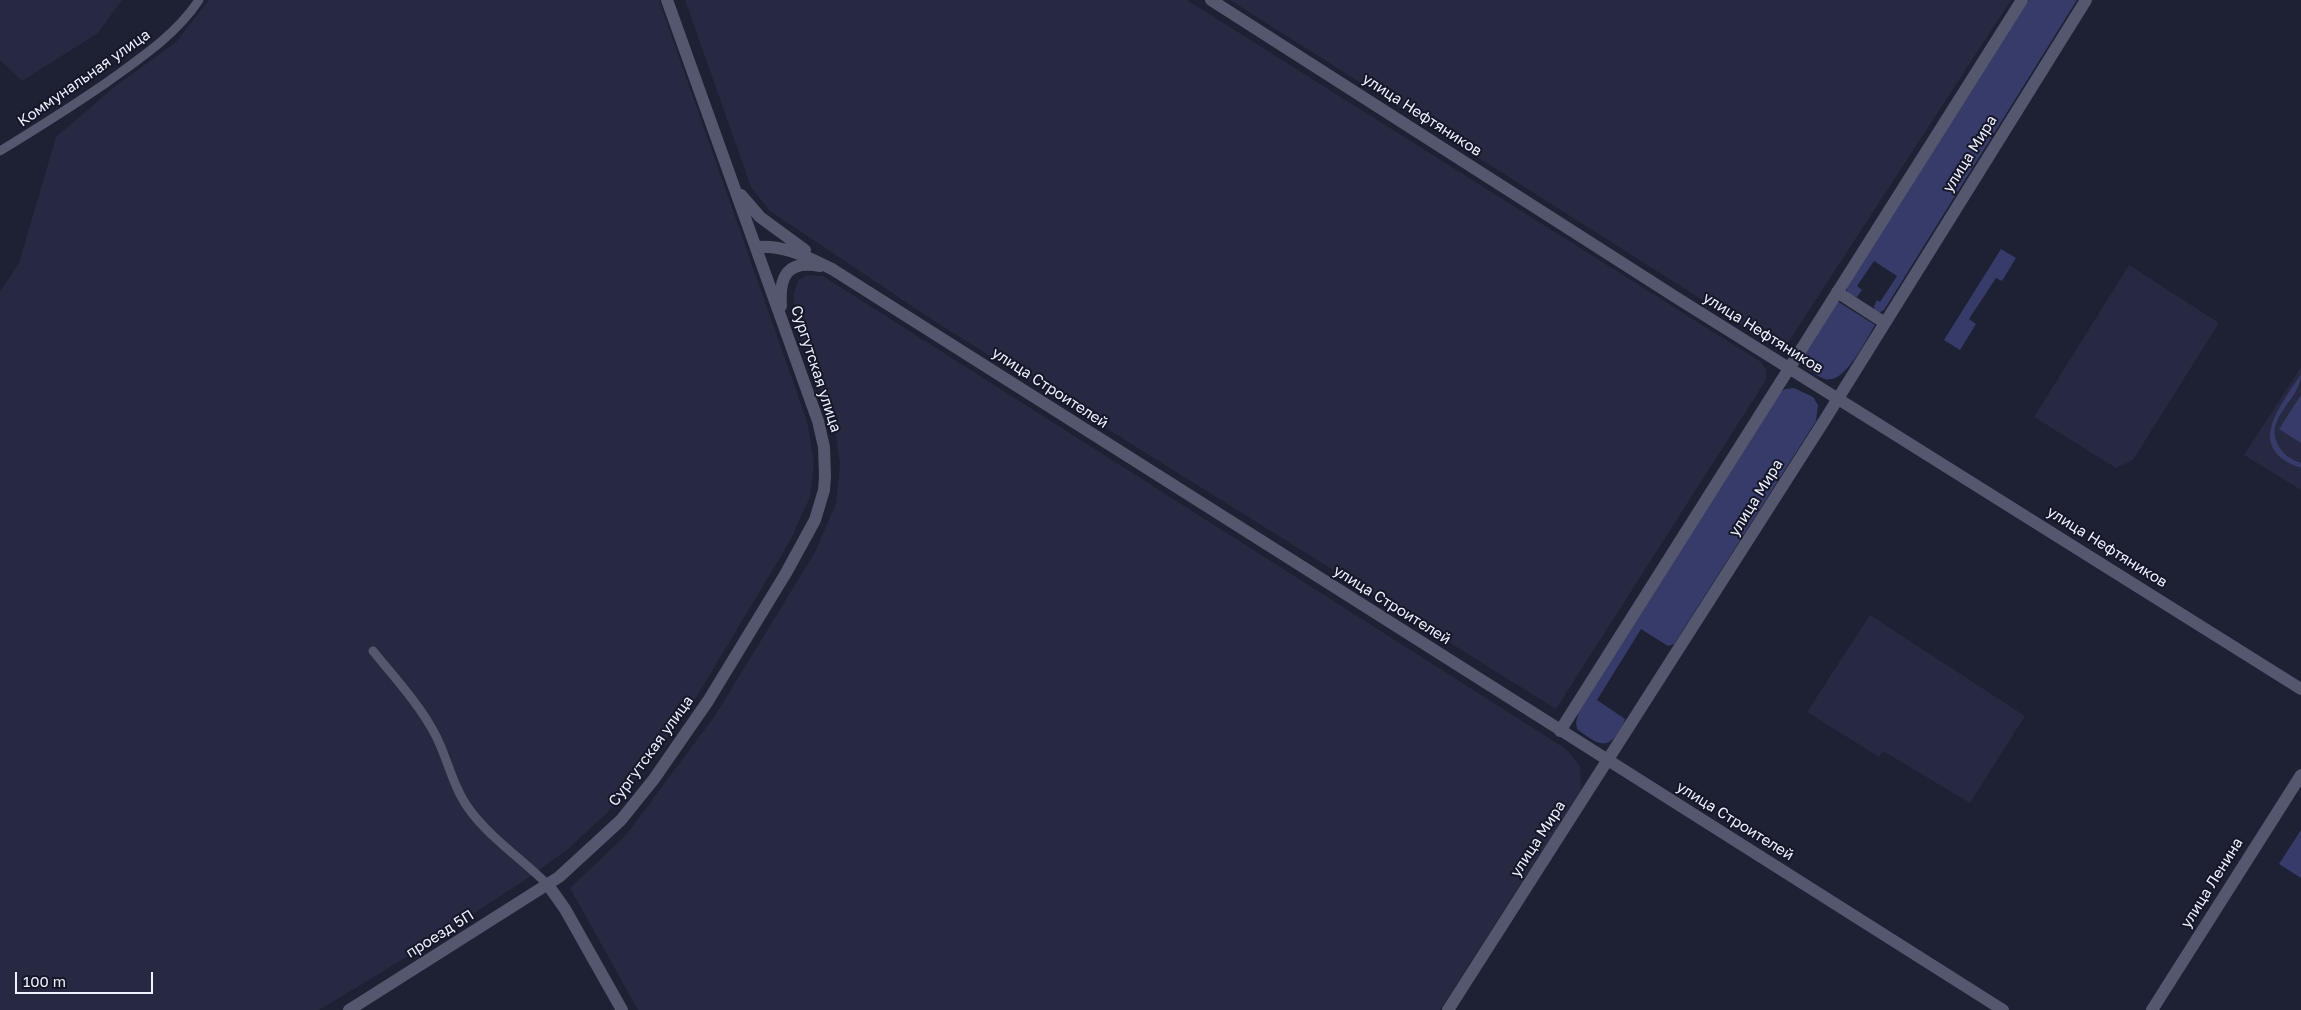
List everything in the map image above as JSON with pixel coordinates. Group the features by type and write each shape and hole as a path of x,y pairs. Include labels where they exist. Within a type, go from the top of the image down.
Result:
{"main road":[{"name":"Сургутская улица","path":"548,885 570,868 621,820 661,770 718,684 791,565 815,520 824,490 824,447 818,421 667,0"},
{"name":"улица Нефтяников","path":"1211,0 1788,368 2301,689"},
{"path":"1560,731 2022,0"},
{"name":"улица Мира","path":"1448,1010 1838,398 2086,0"},
{"path":"733,184 760,217 832,269"},
{"name":"улица Строителей","path":"756,247 770,246 792,251 832,269 2003,1010"},
{"path":"782,318 780,290 786,274 793,267 813,264 832,269"},
{"path":"1837,292 1885,322"},
{"name":"улица Ленина","path":"2152,1010 2301,775"},
{"path":"548,885 565,909 622,1010"},
{"name":"проезд 5П","path":"349,1010 548,885"}],"street":[{"name":"Коммунальная улица","path":"0,151 58,116 132,65 172,32 199,0"},
{"path":"373,651 410,698 436,736 457,789 469,809 498,840 548,885"}],"shaded area":[{"path":"0,0 122,0 98,33 22,81 0,60"},
{"path":"209,0 659,0 807,421 814,462 810,497 790,541 694,701 652,758 607,813 567,850 525,880 410,955 319,1010 0,1010 0,291 19,263 56,137 113,88 176,42"},
{"path":"685,0 1187,0 1761,362 1766,370 1766,380 1556,709 934,321 770,211 751,187"},
{"path":"1230,0 2011,0 1789,341 1781,346 1770,343"},
{"path":"2029,0 2077,0 1884,310 1878,313 1875,311 1874,306 1877,300 1880,302 1897,276 1874,261 1857,286 1862,290 1857,297 1847,293 1847,285"},
{"path":"2001,249 2016,258 2002,281 1996,278 1969,319 1976,324 1960,350 1944,340"},
{"path":"2129,265 2219,323 2133,460 2116,468 2034,417"},
{"path":"807,275 823,276 1566,749 1580,766 1581,790 1440,1010 638,1010 570,888 626,835 716,714 815,552 836,503 840,464 836,434 794,313 794,293 798,280"},
{"path":"1837,301 1875,325 1847,368 1833,379 1825,379 1805,367 1802,355"},
{"path":"2301,367 2301,490 2244,455"},
{"path":"2301,374 2296,392 2279,416 2275,434 2281,450 2290,458 2301,463 2301,468 2284,460 2274,449 2270,438 2277,413"},
{"path":"1794,388 1813,397 1818,405 1816,421 1674,644 1668,646 1641,629 1597,700 1625,719 1624,723 1608,743 1593,740 1577,729 1576,722 1579,712 1778,394 1785,389"},
{"path":"2301,395 2301,443 2279,429"},
{"path":"1870,615 2025,716 1970,803 1883,751 1879,757 1807,712"},
{"path":"2301,830 2301,878 2279,864"}]}
